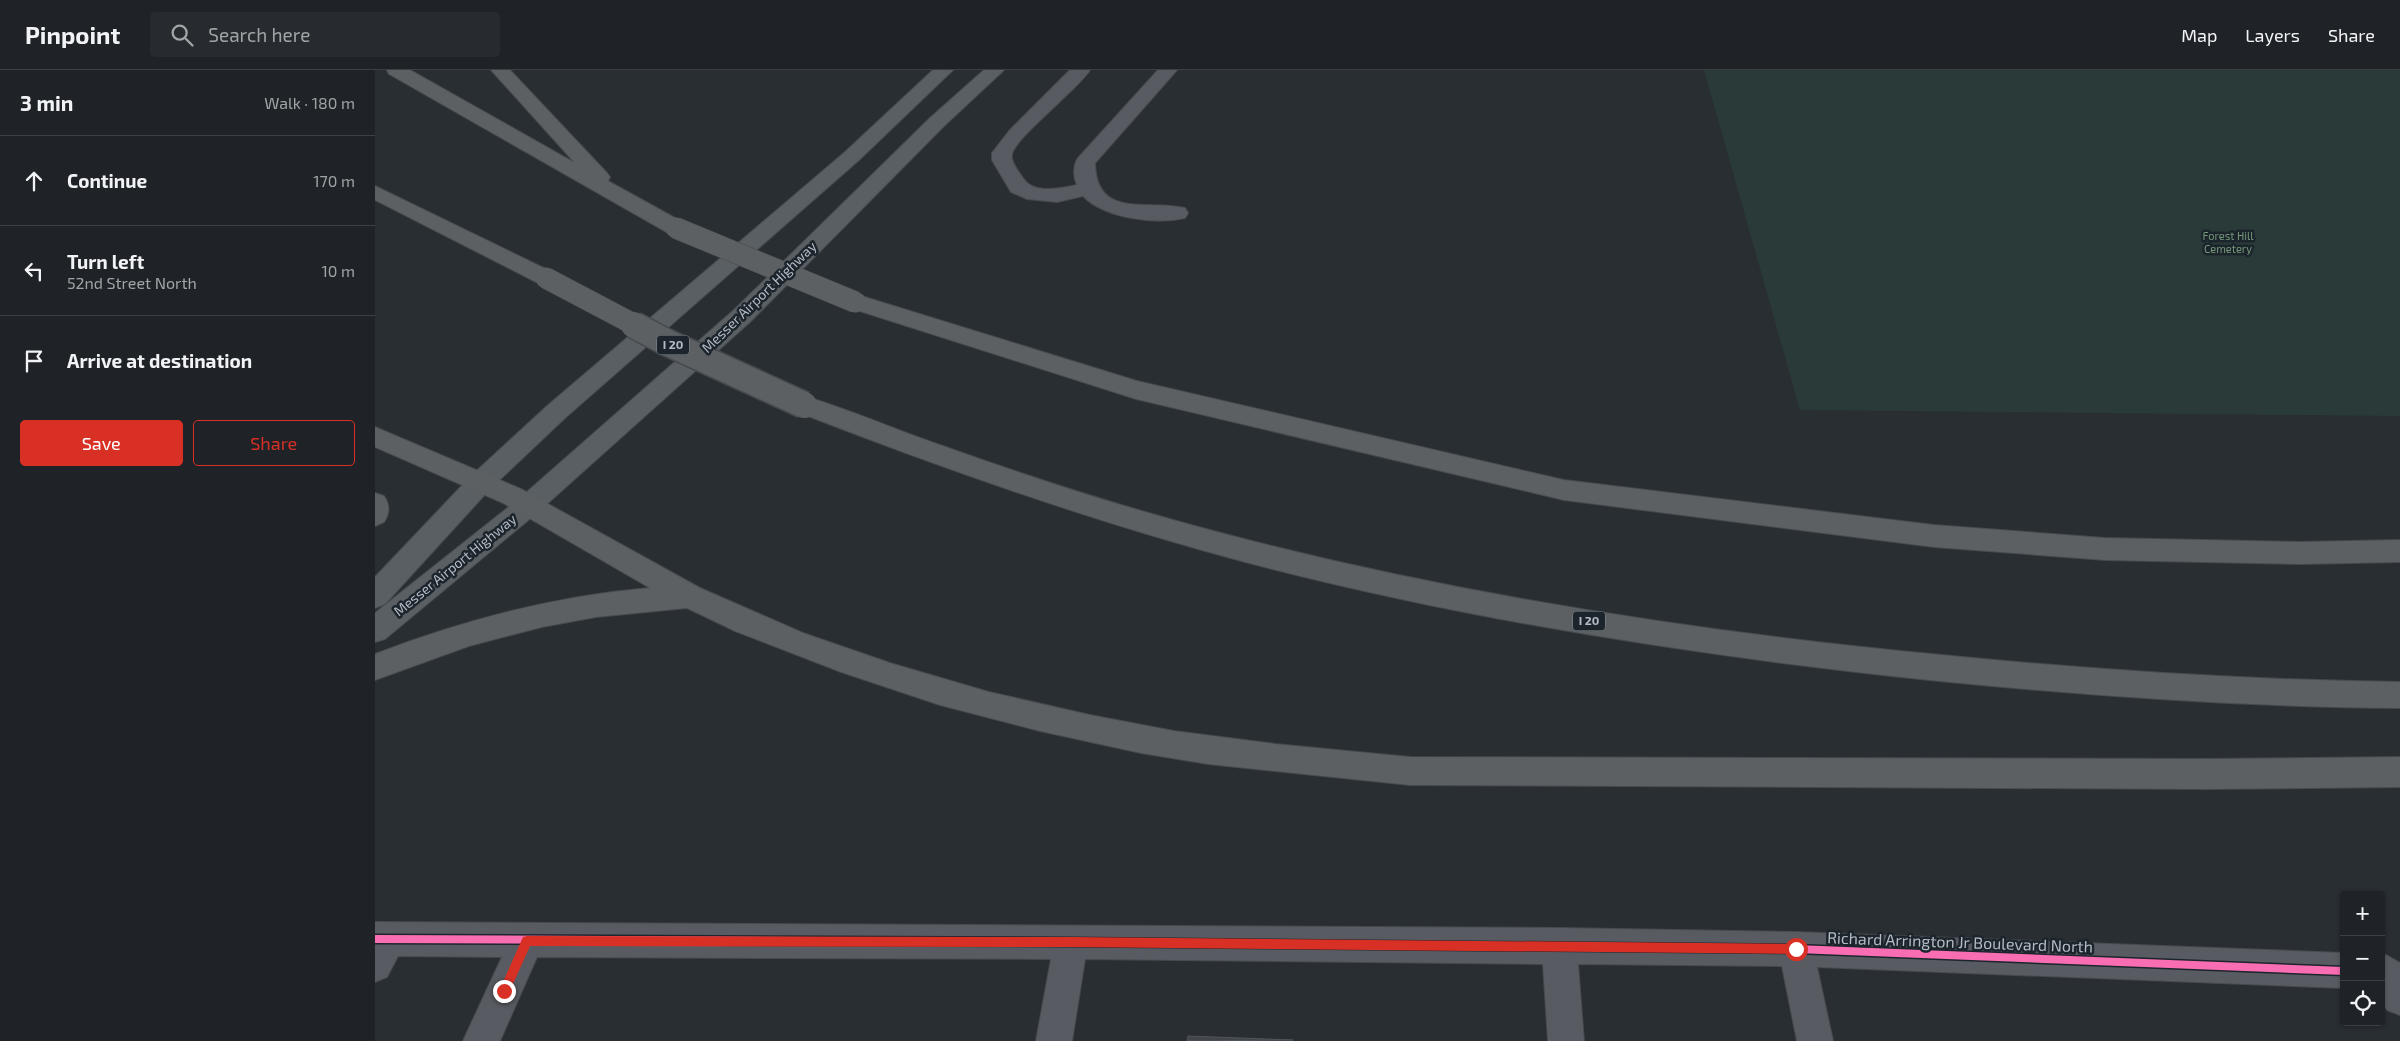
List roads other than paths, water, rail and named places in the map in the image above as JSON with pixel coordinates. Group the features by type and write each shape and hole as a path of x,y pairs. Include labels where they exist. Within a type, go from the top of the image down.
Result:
{"highway":[{"path":"396,70 676,228 855,302 1136,390 1564,490 1944,537 2105,549 2301,554 2400,551"},
{"path":"500,70 620,198"},
{"name":"I 20","path":"375,192 546,278 666,342 803,405 989,474 1091,507 1308,566 1422,591 1539,613 1785,650 1908,665 2185,687 2329,695 2400,695"},
{"path":"375,436 529,505 688,596 742,621 859,666 1018,714 1143,739 1292,760 1410,771 1530,773 2217,774 2400,772"},
{"path":"375,503 375,515"},
{"path":"375,667 440,643 506,624 566,610 688,596"}],"main road":[{"name":"Messer Airport Highway","path":"375,596 481,482 556,412 852,156 945,70"},
{"name":"Messer Airport Highway","path":"375,630 529,505 743,315 937,122 995,70"}],"street":[{"path":"1081,70 1015,135 1002,153 1002,160 1018,187 1034,194 1057,196 1089,188"},
{"path":"1168,70 1085,162 1086,184 1092,194 1119,210 1141,213 1177,213"},
{"path":"481,1041 527,941"},
{"name":"Richard Arrington Jr Boulevard North","path":"380,948 527,941 1559,945 1796,949 2340,972"},
{"path":"1054,1041 1071,942"},
{"path":"1559,945 1566,1041"},
{"path":"1796,949 1815,1041"}],"park label":[{"name":"Forest Hill Cemetery","path":"2228,242"}]}
